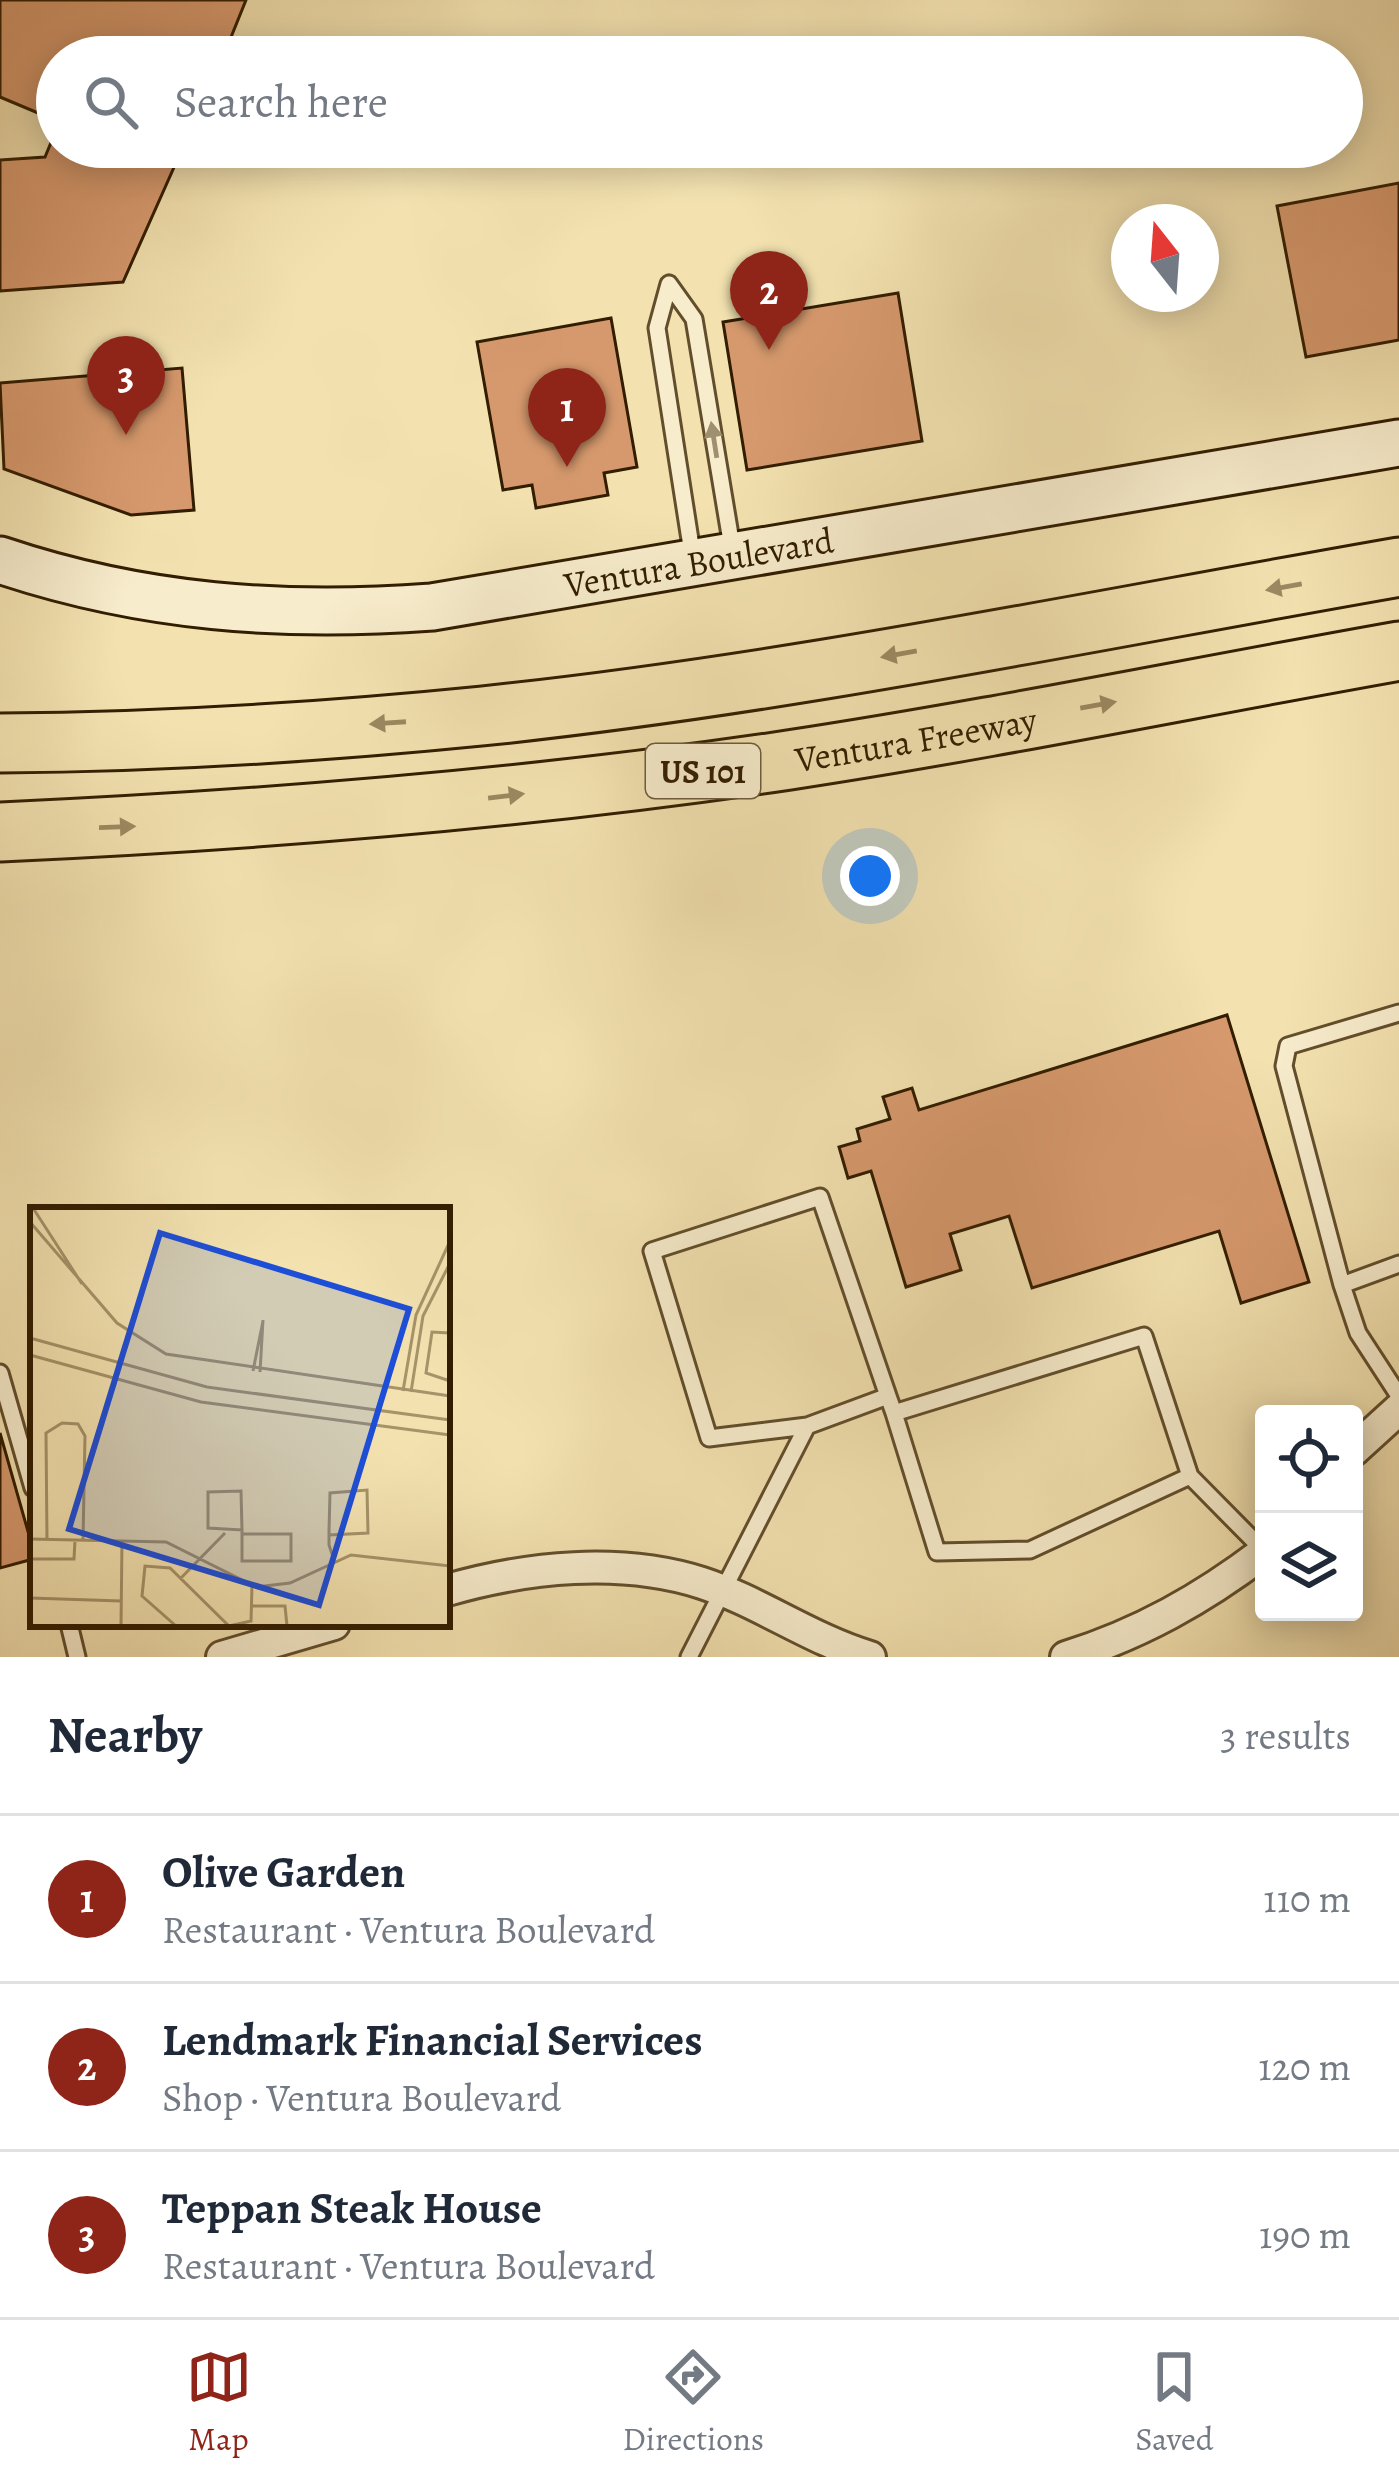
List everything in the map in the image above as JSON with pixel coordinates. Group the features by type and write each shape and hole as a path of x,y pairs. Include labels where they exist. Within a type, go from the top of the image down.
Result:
{"highway":[{"name":"US 101","path":"0,743 132,742 483,716 775,675 1399,567"},
{"name":"Ventura Freeway","path":"0,832 199,823 524,794 790,759 1399,651"}],"street":[{"name":"Ventura Boulevard","path":"0,560 128,597 224,608 313,612 432,607 1399,443"},
{"path":"1363,1442 1399,1408"},
{"path":"1066,1657 1162,1620 1216,1589 1255,1559"},
{"path":"450,1589 515,1573 577,1568 639,1571 699,1582 833,1646 870,1657"},
{"path":"222,1657 291,1647 328,1627"}],"lane":[{"path":"669,284 694,319 713,559 657,328 669,284"},
{"path":"1399,1013 1288,1046 1284,1066 1358,1333 1399,1396"},
{"path":"1190,1476 1030,1550 938,1552 891,1404 820,1197 652,1251 709,1438 807,1426 891,1404 1144,1336 1190,1476 1255,1543"},
{"path":"1342,1285 1399,1264"},
{"path":"0,1373 30,1478"},
{"path":"689,1657 807,1426"},
{"path":"69,1627 77,1657"}],"building":[{"path":"0,0 246,0 231,36 36,36 36,112 0,97"},
{"path":"36,158 36,168 174,168 123,282 0,291 0,160"},
{"path":"1399,183 1399,340 1306,357 1277,206"},
{"path":"898,293 922,441 747,470 723,322"},
{"path":"611,318 637,467 604,473 608,495 536,508 532,485 503,490 477,342"},
{"path":"182,368 194,510 131,515 4,469 0,383"},
{"path":"1227,1015 1309,1282 1241,1303 1219,1231 1032,1288 1009,1216 950,1234 961,1270 906,1287 871,1171 848,1178 839,1147 860,1141 857,1129 890,1119 883,1097 912,1088 919,1110"},
{"path":"0,1433 30,1538 30,1560 0,1568"}],"place":[{"name":"Lendmark Financial Services","path":"769,350"},
{"name":"Teppan Steak House","path":"126,435"},
{"name":"Olive Garden","path":"567,467"}]}
